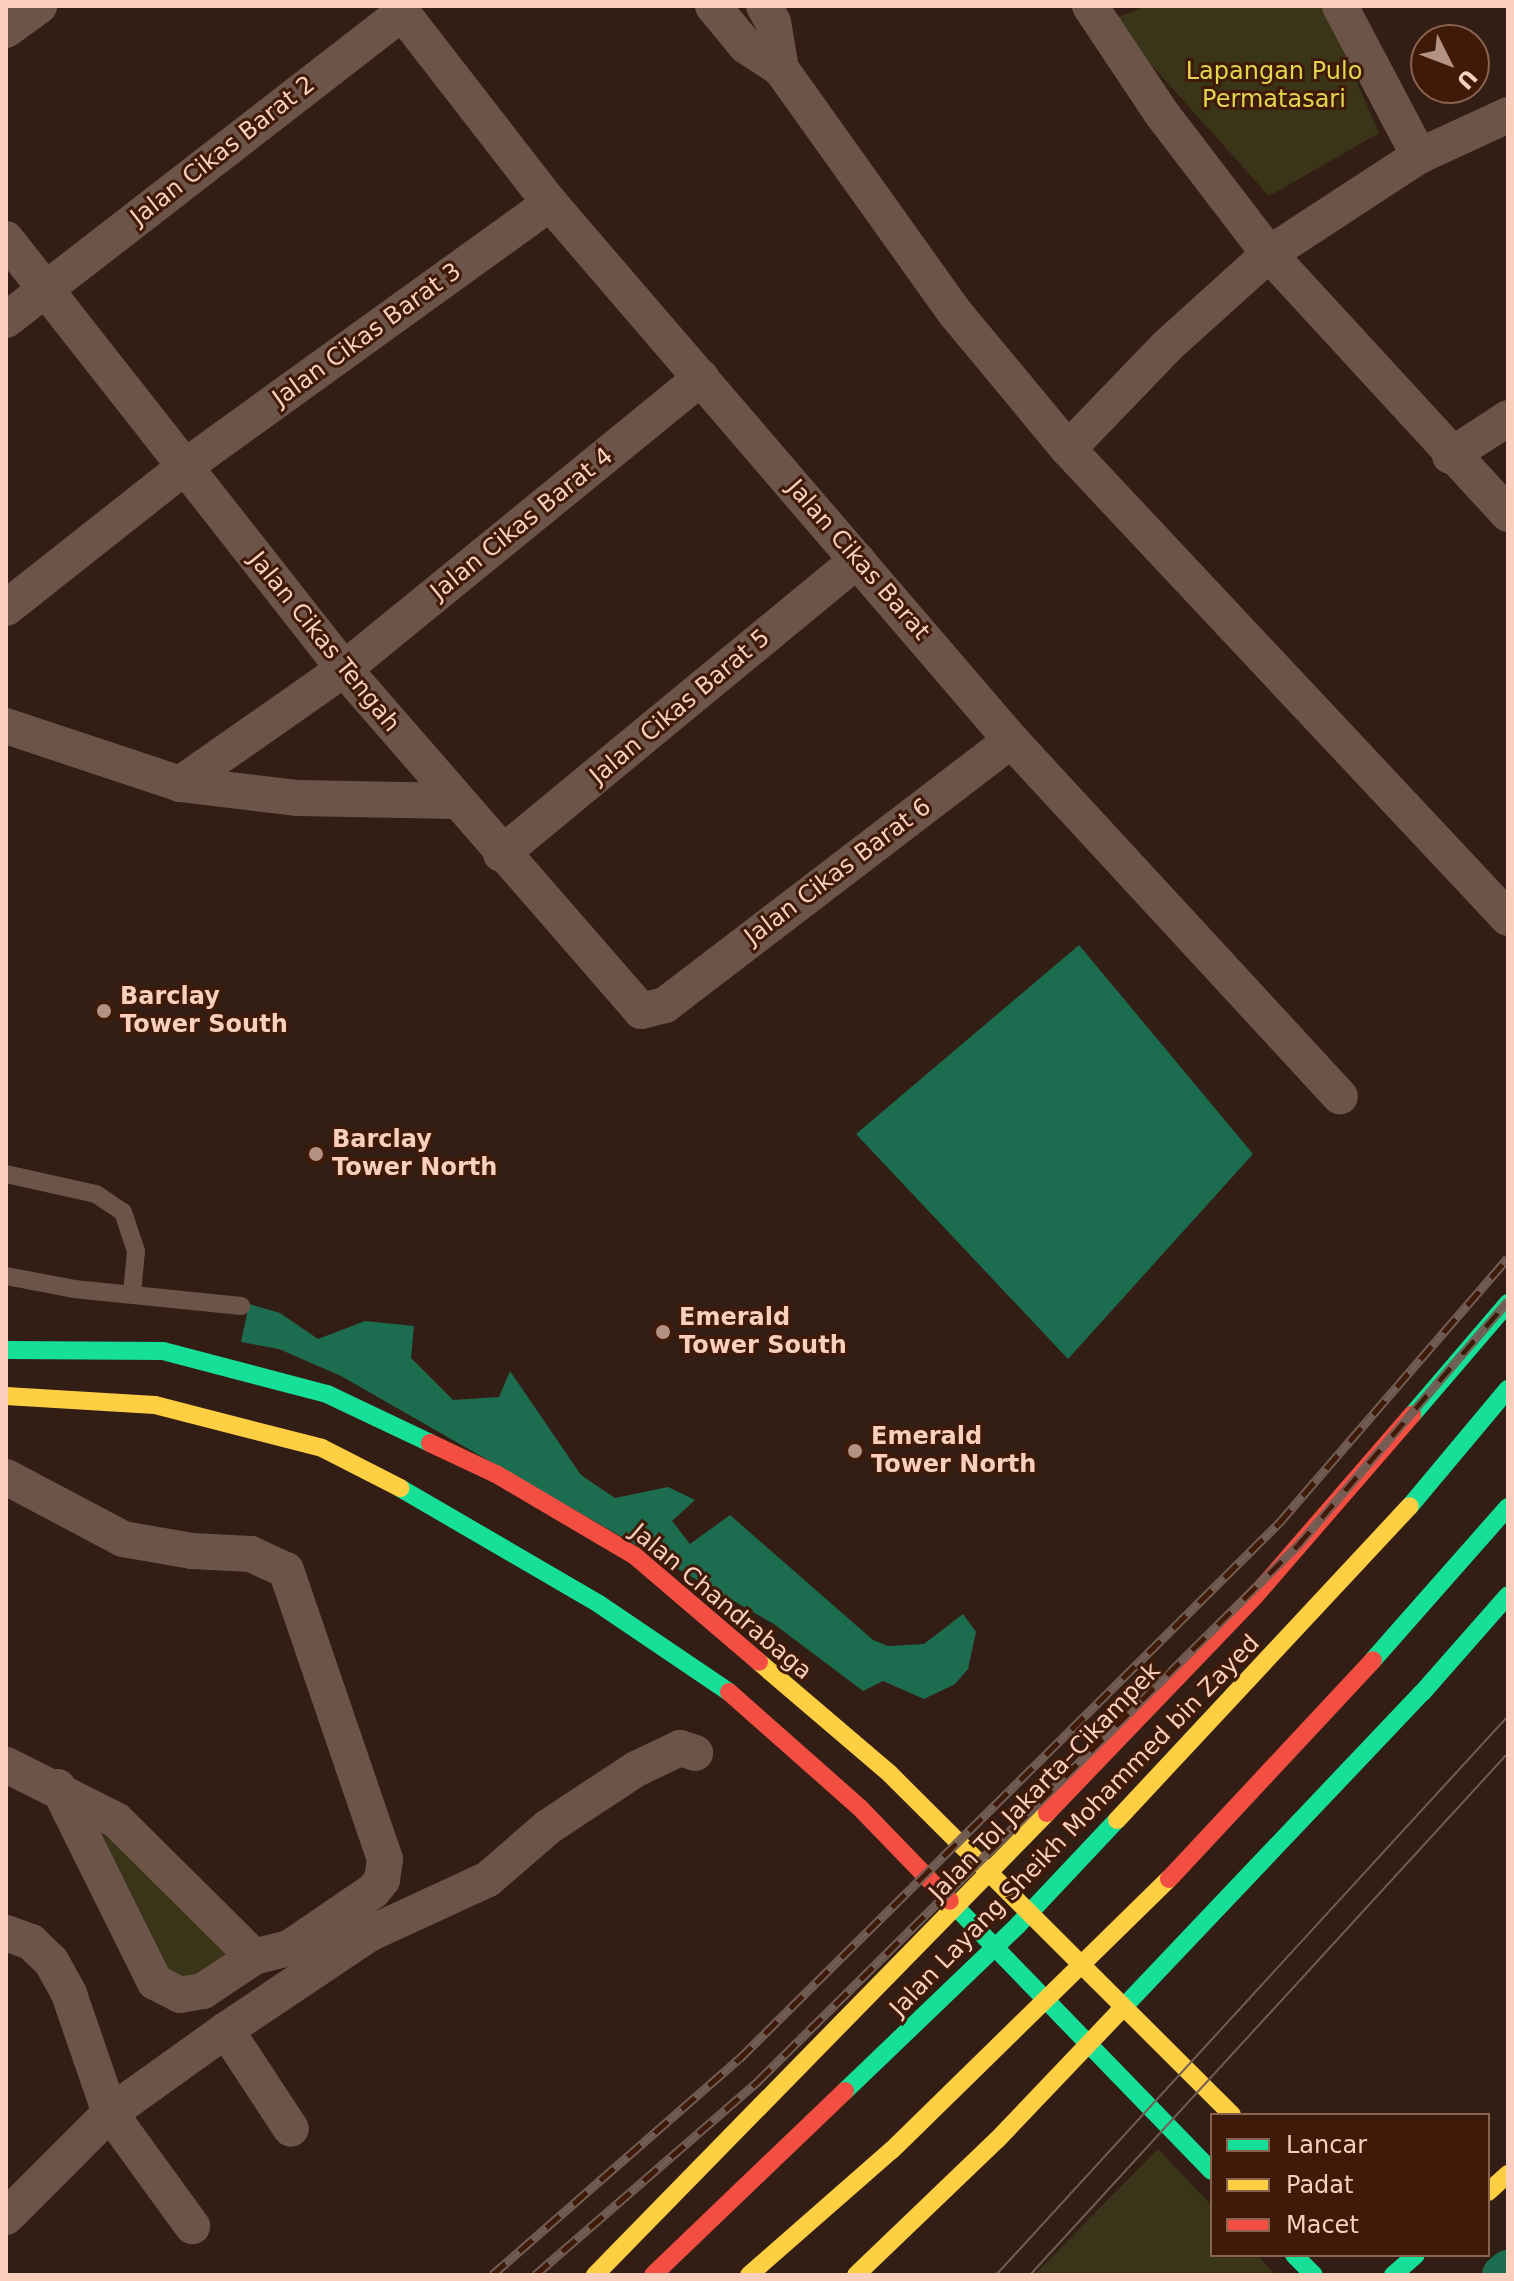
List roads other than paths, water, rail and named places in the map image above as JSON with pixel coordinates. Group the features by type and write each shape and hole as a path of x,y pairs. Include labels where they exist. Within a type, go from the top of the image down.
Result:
{"main road":[{"name":"Jalan Tol Jakarta–Cikampek","path":"595,2275 1146,1713 1255,1596 1508,1303"},
{"name":"Jalan Chandrabaga","path":"6,1350 163,1351 327,1394 496,1474 635,1556 890,1774 1230,2113"},
{"name":"Jalan Layang Sheikh Mohammed bin Zayed","path":"653,2275 1018,1925 1378,1541 1508,1389"},
{"path":"6,1396 155,1405 322,1448 468,1524 720,1685 860,1808 1210,2169"},
{"path":"749,2275 892,2150 1118,1933 1421,1608 1508,1507"},
{"path":"856,2275 1051,2084 1422,1693 1508,1595"},
{"path":"1490,2190 1508,2174"},
{"path":"1296,2257 1314,2275"},
{"path":"1386,2257 1399,2273 1414,2257"}],"street":[{"path":"6,30 39,6"},
{"path":"713,6 746,46 781,69 956,314 1068,449 1508,918"},
{"path":"764,6 773,22 781,69"},
{"path":"1340,6 1419,156"},
{"name":"Jalan Cikas Barat","path":"400,10 550,203 1011,740 1340,1096"},
{"name":"Jalan Cikas Barat 2","path":"6,320 400,10"},
{"path":"1102,10 1162,114 1269,254 1450,456 1508,514"},
{"path":"1068,449 1166,347 1269,254 1419,156 1508,115"},
{"name":"Jalan Cikas Barat 3","path":"6,608 183,468 550,203"},
{"name":"Jalan Cikas Tengah","path":"6,239 344,669 501,854 631,1004 650,1012 665,1005"},
{"name":"Jalan Cikas Barat 4","path":"180,784 344,669 701,378"},
{"path":"1450,456 1508,418"},
{"name":"Jalan Cikas Barat 5","path":"501,854 858,560"},
{"path":"6,726 180,784 298,798 456,801"},
{"name":"Jalan Cikas Barat 6","path":"665,1005 1011,740"},
{"path":"6,1477 123,1539 192,1551 251,1554 273,1560 294,1582 385,1867 373,1891 289,1948 254,1957 203,1991 180,1995 155,1982 58,1787"},
{"path":"6,2217 110,2113 226,2030 369,1934 488,1879 548,1827 636,1769 680,1748 695,1753"},
{"path":"6,1765 58,1787 116,1820 254,1957"},
{"path":"6,1933 31,1942 51,1961 69,1994 110,2113 192,2226"},
{"path":"226,2030 291,2129"}],"lane":[{"path":"6,1174 96,1194 123,1212 136,1251 132,1293"},
{"path":"6,1276 241,1306"}],"waterway":[{"path":"1502,2275 1508,2270"}],"tram line":[{"path":"996,2275 1508,1716"},
{"path":"1030,2275 1508,1753"}],"railway":[{"path":"492,2275 739,2059 1279,1523 1508,1258"},
{"path":"535,2275 758,2081 1298,1545 1508,1301"}],"place":[{"name":"Barclay Tower South","path":"104,1011"},
{"name":"Barclay Tower North","path":"316,1154"},
{"name":"Emerald Tower South","path":"663,1332"},
{"name":"Emerald Tower North","path":"855,1451"}],"park label":[{"name":"Lapangan Pulo Permatasari","path":"1274,86"}]}
